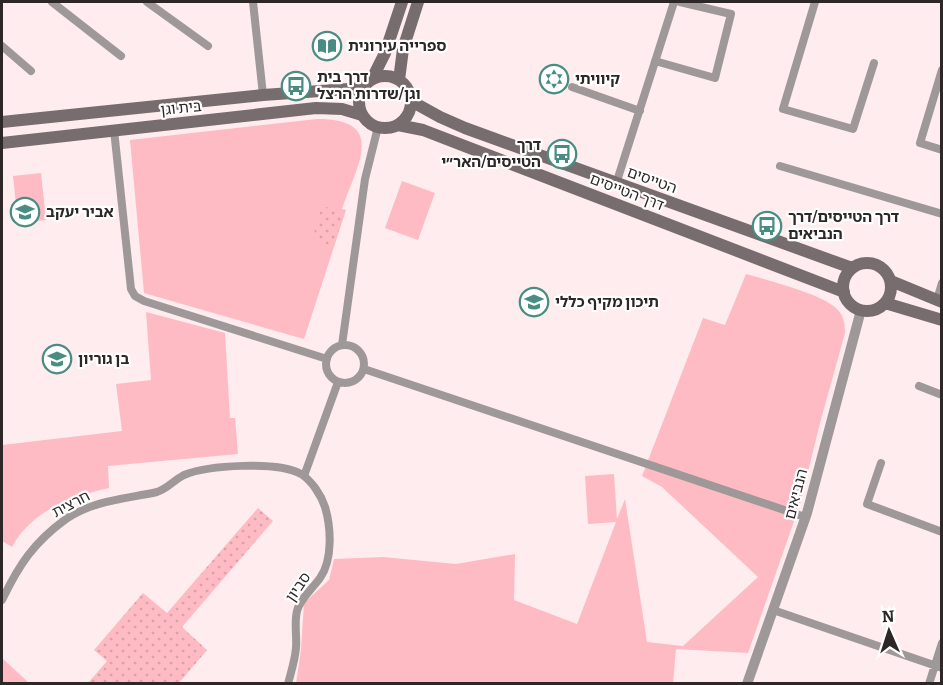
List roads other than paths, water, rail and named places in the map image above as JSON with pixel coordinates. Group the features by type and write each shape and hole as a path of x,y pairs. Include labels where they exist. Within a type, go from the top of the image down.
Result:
{"main road":[{"path":"368,84 384,76 399,80 408,89 411,101 409,113 398,125 386,128 371,124 362,115 359,99 385,53 402,2"},
{"path":"399,80 404,49 418,2"},
{"name":"בית וגן","path":"2,122 368,84"},
{"name":"הטייסים","path":"411,101 465,128 852,268"},
{"name":"בית וגן","path":"2,143 316,108 342,109 362,115"},
{"name":"דרך הטייסים","path":"398,125 423,130 844,292"},
{"path":"862,263 874,263 886,271 891,281 891,293 885,303 873,310 861,310 849,302 844,292 845,277 852,268 862,263"},
{"path":"891,281 939,301"},
{"path":"885,303 942,320"}],"street":[{"path":"52,2 121,56"},
{"path":"147,2 208,46"},
{"path":"253,2 263,95"},
{"path":"616,183 674,2"},
{"path":"655,61 715,78 731,14 680,2"},
{"path":"815,2 783,109 852,129 874,63"},
{"path":"2,46 31,71"},
{"path":"942,70 920,143 942,150"},
{"path":"572,87 640,111"},
{"path":"342,345 365,179 378,127"},
{"path":"114,130 131,289 135,296 144,301 327,359"},
{"path":"780,166 942,214"},
{"path":"939,301 942,283"},
{"name":"הנביאים","path":"747,684 805,516 861,310"},
{"path":"342,345 348,345 360,351 365,363 364,369 356,380 344,383 338,382 328,374 327,359 331,350 342,345"},
{"path":"364,369 805,516"},
{"path":"304,477 338,382"},
{"path":"919,387 942,395"},
{"path":"881,462 867,504 942,532"},
{"name":"חרצית","path":"2,600 21,563 41,539 68,518 107,501 163,490 185,475 227,467 276,467 304,477"},
{"name":"סביון","path":"288,684 296,648 297,609 322,576 329,545 329,529 324,504 311,483 304,477"},
{"path":"773,610 937,667"},
{"path":"929,684 937,667 942,643"}],"place":[{"name":"ספרייה עירונית","path":"327,46"},
{"name":"קיוויתי","path":"554,79"},
{"name":"דרך בית וגן/שדרות הרצל","path":"296,86"},
{"name":"דרך הטייסים/האר״י","path":"562,154"},
{"name":"אביר יעקב","path":"25,212"},
{"name":"דרך הטייסים/דרך הנביאים","path":"767,226"},
{"name":"תיכון מקיף כללי","path":"534,302"},
{"name":"בן גוריון","path":"57,359"}]}
